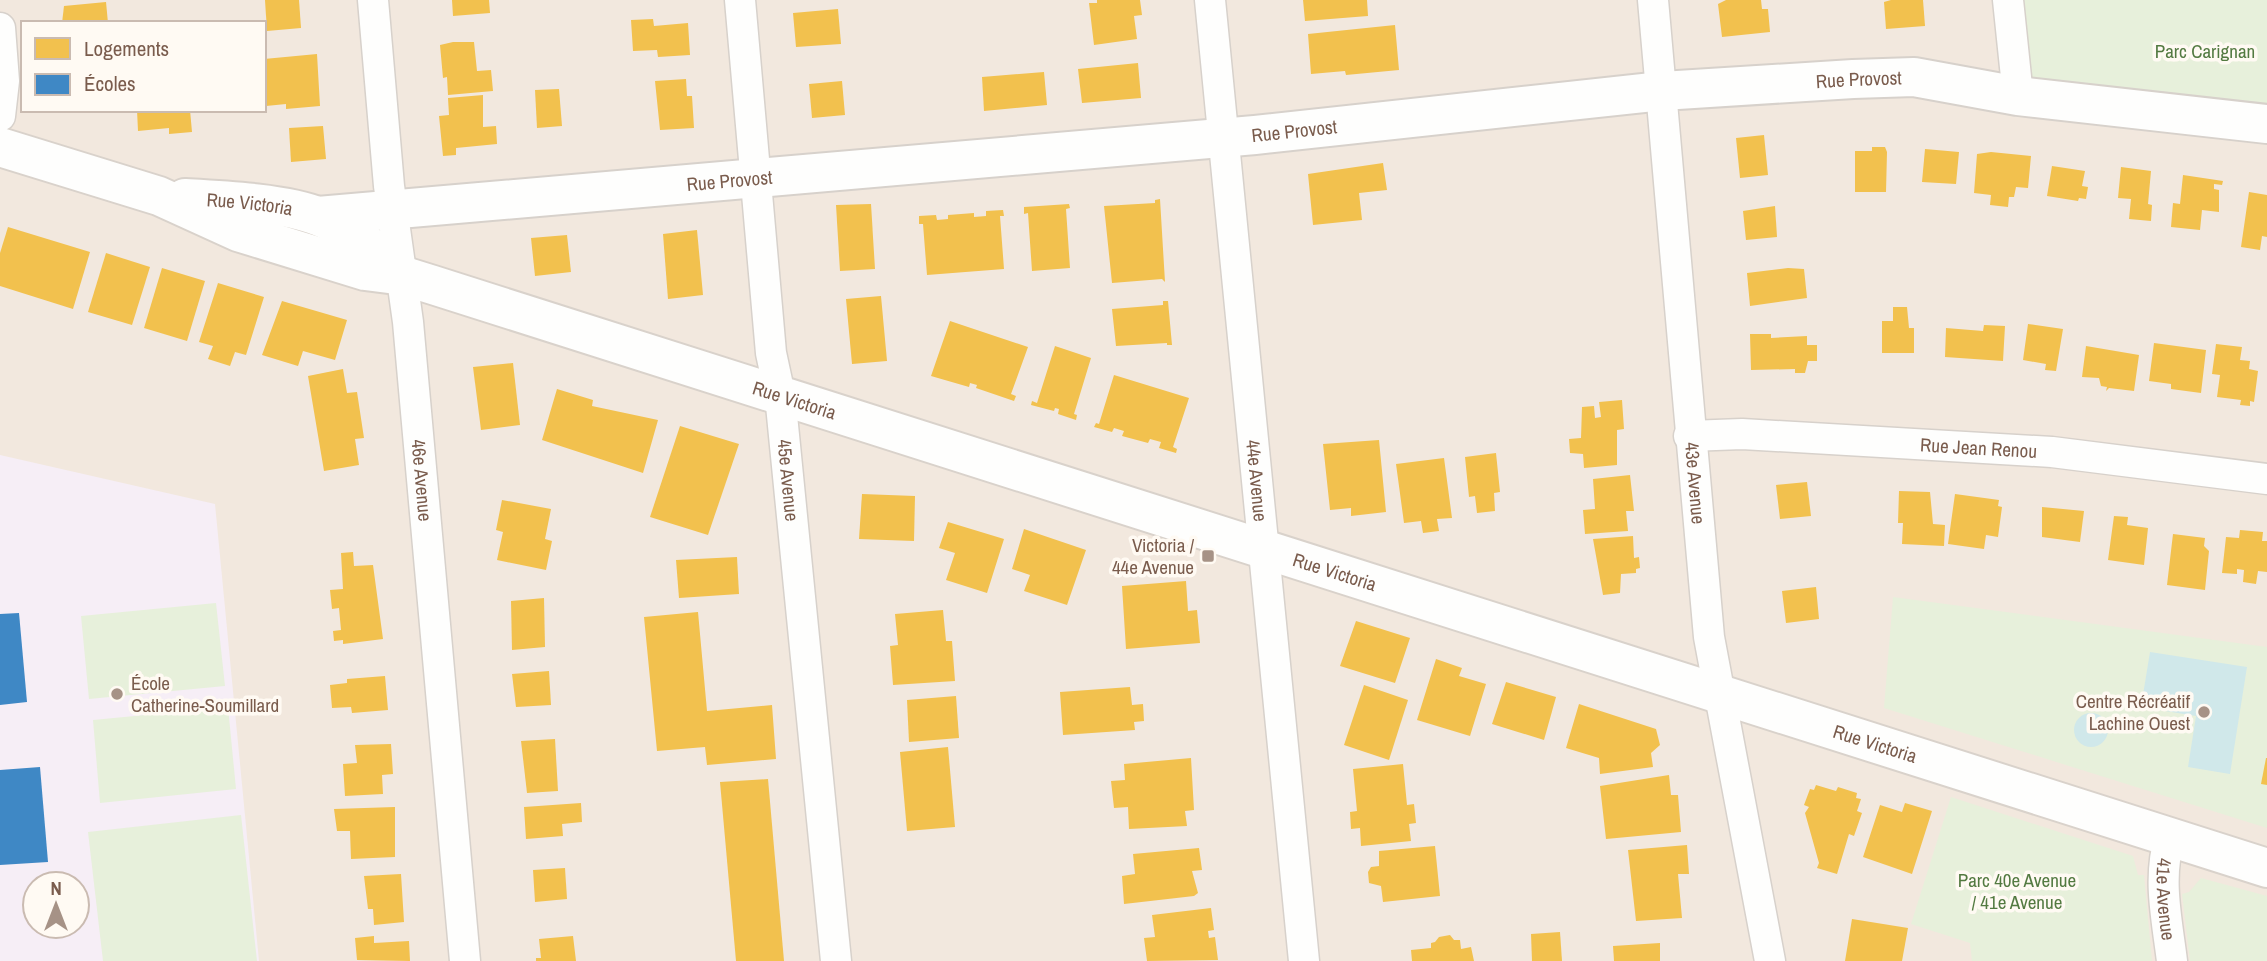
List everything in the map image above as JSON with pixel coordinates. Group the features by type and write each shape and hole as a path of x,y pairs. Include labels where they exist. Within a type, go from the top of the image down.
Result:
{"main road":[{"name":"Rue Provost","path":"318,216 1224,138 1662,91 1914,77 2018,96 2267,124"},
{"name":"Rue Victoria","path":"0,147 159,196 238,232 365,271 404,276 2267,868"},
{"name":"Rue Victoria","path":"159,196 244,202 318,216 372,247 404,276"}],"street":[{"name":"46e Avenue","path":"373,0 393,209 404,276 464,961"},
{"name":"45e Avenue","path":"740,0 771,353 780,395 836,961"},
{"name":"44e Avenue","path":"1210,0 1304,961"},
{"name":"43e Avenue","path":"1653,0 1689,436 1709,637 1770,961"},
{"path":"2008,0 2018,96"},
{"path":"0,28 4,81 0,116"},
{"name":"Rue Jean Renou","path":"1689,436 1742,434 2052,453 2267,479"},
{"name":"41e Avenue","path":"2170,837 2163,876 2172,961"}],"shaded area":[{"path":"0,0 2267,0 2267,961 0,961"},
{"name":"École Catherine-Soumillard","path":"0,455 215,504 259,961 0,961"}],"green space":[{"name":"Parc Carignan","path":"2012,0 2267,0 2267,106 2021,91"},
{"path":"1893,597 2267,647 2267,828 1884,708"},
{"path":"216,603 225,686 89,699 81,616"},
{"path":"228,707 236,789 100,803 93,720"},
{"name":"Parc 40e Avenue / 41e Avenue","path":"1951,797 2133,856 2138,875 2144,875 2152,961 1972,961 1970,943 1911,924"},
{"path":"241,815 257,961 103,961 88,832"},
{"path":"2201,878 2267,896 2267,961 2190,961 2182,894 2189,892"}],"water":[{"name":"Centre Récréatif Lachine Ouest","path":"2150,652 2247,667 2230,774 2188,767 2196,716 2141,707"},
{"path":"2091,713 2103,718 2108,730 2103,742 2091,747 2079,742 2074,730 2079,718"}],"building: Logements":[{"path":"265,0 299,0 301,28 267,31"},
{"path":"452,0 489,0 490,13 453,16"},
{"path":"1097,0 1140,0 1142,15 1134,16 1137,39 1094,45 1089,3 1097,3"},
{"path":"1303,0 1367,0 1368,16 1305,21"},
{"path":"1726,0 1761,0 1762,9 1768,9 1770,32 1722,37 1718,4"},
{"path":"1923,0 1925,26 1886,29 1884,2"},
{"path":"106,2 108,21 62,21 64,6"},
{"path":"838,9 841,44 796,47 793,13"},
{"path":"653,19 654,26 688,23 690,55 658,57 657,50 633,51 631,20"},
{"path":"1395,25 1399,70 1346,75 1345,71 1311,74 1308,34"},
{"path":"474,42 477,71 491,70 493,91 448,95 447,77 443,78 440,45"},
{"path":"317,54 320,106 286,109 286,104 266,106 266,59"},
{"path":"1138,63 1141,98 1082,103 1078,69"},
{"path":"1044,72 1047,105 984,111 982,77"},
{"path":"686,79 687,96 692,96 694,128 660,130 655,81"},
{"path":"842,81 845,115 812,118 809,84"},
{"path":"559,89 562,126 537,128 535,90"},
{"path":"483,95 483,127 496,126 497,144 456,148 456,155 443,156 439,116 449,115 448,98"},
{"path":"137,112 190,112 192,132 169,134 169,128 138,131"},
{"path":"323,126 326,159 291,162 289,128"},
{"path":"1764,135 1768,175 1740,178 1736,138"},
{"path":"1872,147 1885,147 1887,152 1886,192 1855,192 1855,151 1872,151"},
{"path":"1925,149 1959,152 1956,184 1922,182"},
{"path":"1991,152 2031,156 2028,188 2016,187 2014,197 2009,197 2008,207 1990,205 1991,195 1974,193 1977,154"},
{"path":"1383,163 1387,190 1359,193 1362,220 1313,225 1308,174"},
{"path":"2052,166 2085,171 2082,186 2088,187 2086,199 2079,198 2078,201 2047,196"},
{"path":"2121,167 2151,171 2148,204 2152,205 2151,221 2129,219 2131,199 2118,198"},
{"path":"2183,175 2223,181 2222,185 2214,184 2214,189 2219,190 2219,212 2202,210 2200,230 2171,227 2173,203 2180,204"},
{"path":"2249,192 2267,195 2267,237 2262,236 2260,250 2241,247"},
{"path":"1160,199 1165,282 1162,279 1112,283 1104,206 1155,203 1155,200"},
{"path":"871,204 875,269 840,271 836,205"},
{"path":"1069,204 1070,208 1066,209 1070,268 1032,271 1028,213 1024,214 1024,207"},
{"path":"1775,206 1777,237 1746,240 1743,211"},
{"path":"1003,210 1004,216 1000,216 1004,269 927,275 923,224 919,224 919,216 936,215 937,220 948,219 948,215 974,213 974,217 986,216 986,211"},
{"path":"8,227 90,252 73,309 0,286 0,253"},
{"path":"697,230 703,295 668,299 663,234"},
{"path":"567,235 571,272 535,276 531,238"},
{"path":"106,253 150,267 132,325 88,312"},
{"path":"162,268 205,281 187,341 144,328"},
{"path":"1788,268 1804,269 1807,298 1750,306 1747,273"},
{"path":"218,283 264,297 246,355 235,352 230,366 208,359 213,346 199,342"},
{"path":"881,296 887,361 852,364 846,299"},
{"path":"282,301 347,320 335,360 303,351 298,366 262,355"},
{"path":"1163,301 1168,301 1172,345 1116,346 1112,309 1163,305"},
{"path":"1893,307 1907,307 1909,328 1914,328 1914,353 1882,353 1882,321 1893,321"},
{"path":"950,321 1028,347 1011,394 1016,396 1014,401 976,388 977,385 970,383 969,387 931,376"},
{"path":"2028,324 2063,329 2056,371 2045,370 2046,364 2023,360"},
{"path":"1984,325 2005,326 2003,361 1945,357 1946,328 1983,331"},
{"path":"1750,334 1771,334 1771,338 1807,336 1807,345 1817,345 1817,361 1808,361 1805,373 1795,373 1795,369 1751,370"},
{"path":"2154,343 2206,350 2201,393 2171,389 2171,384 2149,381"},
{"path":"2216,344 2242,347 2240,360 2250,361 2249,369 2258,371 2254,402 2250,401 2250,406 2240,405 2241,400 2217,397 2220,375 2212,374"},
{"path":"1055,346 1091,358 1074,414 1077,415 1076,420 1058,414 1059,409 1055,408 1054,411 1031,405 1032,401 1037,403"},
{"path":"2086,346 2139,355 2134,391 2109,388 2106,391 2107,387 2101,386 2099,378 2082,377"},
{"path":"513,363 520,425 481,430 473,367"},
{"path":"343,369 347,393 357,392 364,438 355,439 359,465 324,471 308,376"},
{"path":"1114,375 1189,398 1173,447 1177,449 1176,453 1159,448 1161,442 1150,439 1148,443 1122,436 1124,431 1114,428 1112,432 1094,427 1096,423 1099,424"},
{"path":"557,389 593,400 592,406 658,420 643,473 542,440"},
{"path":"1622,400 1624,429 1617,430 1617,465 1584,468 1583,454 1570,453 1569,439 1581,438 1582,407 1594,406 1595,418 1601,417 1599,402"},
{"path":"680,426 739,444 708,535 650,517"},
{"path":"1379,440 1386,512 1351,516 1351,508 1330,510 1323,444"},
{"path":"1496,453 1500,492 1494,493 1495,511 1477,513 1475,496 1469,497 1465,457"},
{"path":"1444,458 1452,518 1437,519 1439,531 1423,533 1421,521 1404,523 1396,464"},
{"path":"1630,475 1634,511 1626,511 1628,531 1585,534 1583,510 1595,509 1593,479"},
{"path":"1807,482 1811,516 1780,519 1776,485"},
{"path":"1899,491 1930,492 1933,524 1945,525 1944,546 1902,544 1903,523 1898,523"},
{"path":"862,494 915,496 914,541 859,539"},
{"path":"1955,494 1999,500 1998,506 2002,507 1998,537 1986,535 1984,549 1948,544"},
{"path":"502,500 551,509 545,539 552,541 546,570 497,560 503,532 496,530"},
{"path":"2042,507 2084,511 2080,542 2042,537"},
{"path":"2114,516 2128,517 2127,525 2148,528 2144,565 2108,560"},
{"path":"948,522 1004,539 987,593 946,580 955,553 939,548"},
{"path":"1024,529 1086,550 1067,605 1024,591 1030,575 1012,569"},
{"path":"2240,530 2263,532 2262,541 2267,541 2267,572 2258,571 2256,584 2243,582 2244,570 2237,569 2237,574 2222,573 2226,537 2239,538"},
{"path":"2173,534 2205,538 2204,546 2209,551 2205,590 2167,585"},
{"path":"1633,536 1634,558 1639,557 1640,568 1636,569 1636,573 1621,574 1620,593 1603,595 1593,539"},
{"path":"353,552 354,566 373,565 383,639 343,644 343,640 334,641 333,631 341,630 339,608 332,609 330,590 343,589 341,553"},
{"path":"737,557 739,594 679,598 676,560"},
{"path":"1186,581 1188,611 1197,610 1200,643 1126,649 1122,586"},
{"path":"1816,587 1819,619 1786,623 1782,591"},
{"path":"544,598 545,647 512,650 511,601"},
{"path":"943,610 946,641 952,641 955,681 893,685 890,646 898,645 895,614"},
{"path":"698,612 707,711 772,705 776,759 707,765 705,747 657,751 644,617"},
{"path":"1356,621 1410,638 1395,683 1340,666"},
{"path":"1436,659 1462,668 1459,676 1486,684 1470,736 1417,720"},
{"path":"549,671 551,705 516,707 512,674"},
{"path":"385,676 388,710 352,713 351,707 332,708 330,685 347,683 347,679"},
{"path":"1506,682 1556,697 1544,740 1492,724"},
{"path":"1364,685 1408,700 1389,760 1344,745"},
{"path":"1130,687 1132,705 1143,704 1144,721 1134,722 1135,730 1063,735 1060,692"},
{"path":"956,696 959,738 909,742 907,700"},
{"path":"1579,704 1656,729 1660,745 1651,753 1653,767 1600,774 1599,758 1566,748"},
{"path":"555,739 558,791 527,793 521,741"},
{"path":"391,744 393,774 382,775 383,794 345,796 343,764 357,763 355,745"},
{"path":"948,747 955,827 907,831 900,752"},
{"path":"1191,758 1194,810 1185,811 1187,826 1129,829 1128,807 1114,808 1111,781 1125,780 1124,764"},
{"path":"2267,758 2267,785 2261,784"},
{"path":"1403,764 1407,805 1414,804 1416,823 1409,824 1411,841 1361,846 1360,828 1351,829 1350,812 1357,811 1353,769"},
{"path":"1669,775 1671,795 1678,795 1681,832 1606,839 1600,786"},
{"path":"768,779 784,961 736,961 720,782"},
{"path":"1816,785 1836,791 1838,787 1857,793 1856,798 1861,799 1857,811 1862,813 1854,836 1849,834 1837,874 1817,868 1819,863 1805,813 1809,807 1804,805 1810,789 1814,790"},
{"path":"581,803 582,822 562,824 563,836 526,839 524,807"},
{"path":"1905,803 1932,811 1912,874 1863,857 1880,805 1902,812"},
{"path":"395,807 395,857 351,859 350,831 337,831 334,809"},
{"path":"1687,845 1689,874 1678,874 1682,918 1636,921 1628,850"},
{"path":"1435,846 1440,896 1383,902 1381,886 1369,883 1368,872 1371,867 1379,866 1379,851"},
{"path":"1199,848 1202,870 1192,871 1198,893 1194,896 1124,904 1122,876 1135,874 1133,854"},
{"path":"565,868 567,899 535,902 533,870"},
{"path":"401,874 404,922 374,925 373,909 368,909 364,876"},
{"path":"1211,908 1214,930 1208,931 1209,938 1215,937 1218,960 1147,961 1144,938 1155,937 1152,915"},
{"path":"1852,919 1908,928 1902,961 1845,961"},
{"path":"1560,932 1562,961 1532,961 1531,934"},
{"path":"1450,935 1454,940 1460,940 1461,949 1471,947 1474,961 1412,961 1411,950 1431,948 1431,943 1439,937"},
{"path":"374,936 374,943 409,941 410,961 357,960 355,938"},
{"path":"573,936 576,961 536,961 536,958 541,958 539,939"},
{"path":"1660,943 1660,961 1614,961 1613,946"}],"building: Écoles":[{"path":"19,613 27,702 0,705 0,614"},
{"path":"40,767 48,862 0,865 0,770"}],"place":[{"name":"Victoria / 44e Avenue","path":"1208,556"},
{"name":"École Catherine-Soumillard","path":"117,694"},
{"name":"Centre Récréatif Lachine Ouest","path":"2204,712"}]}
